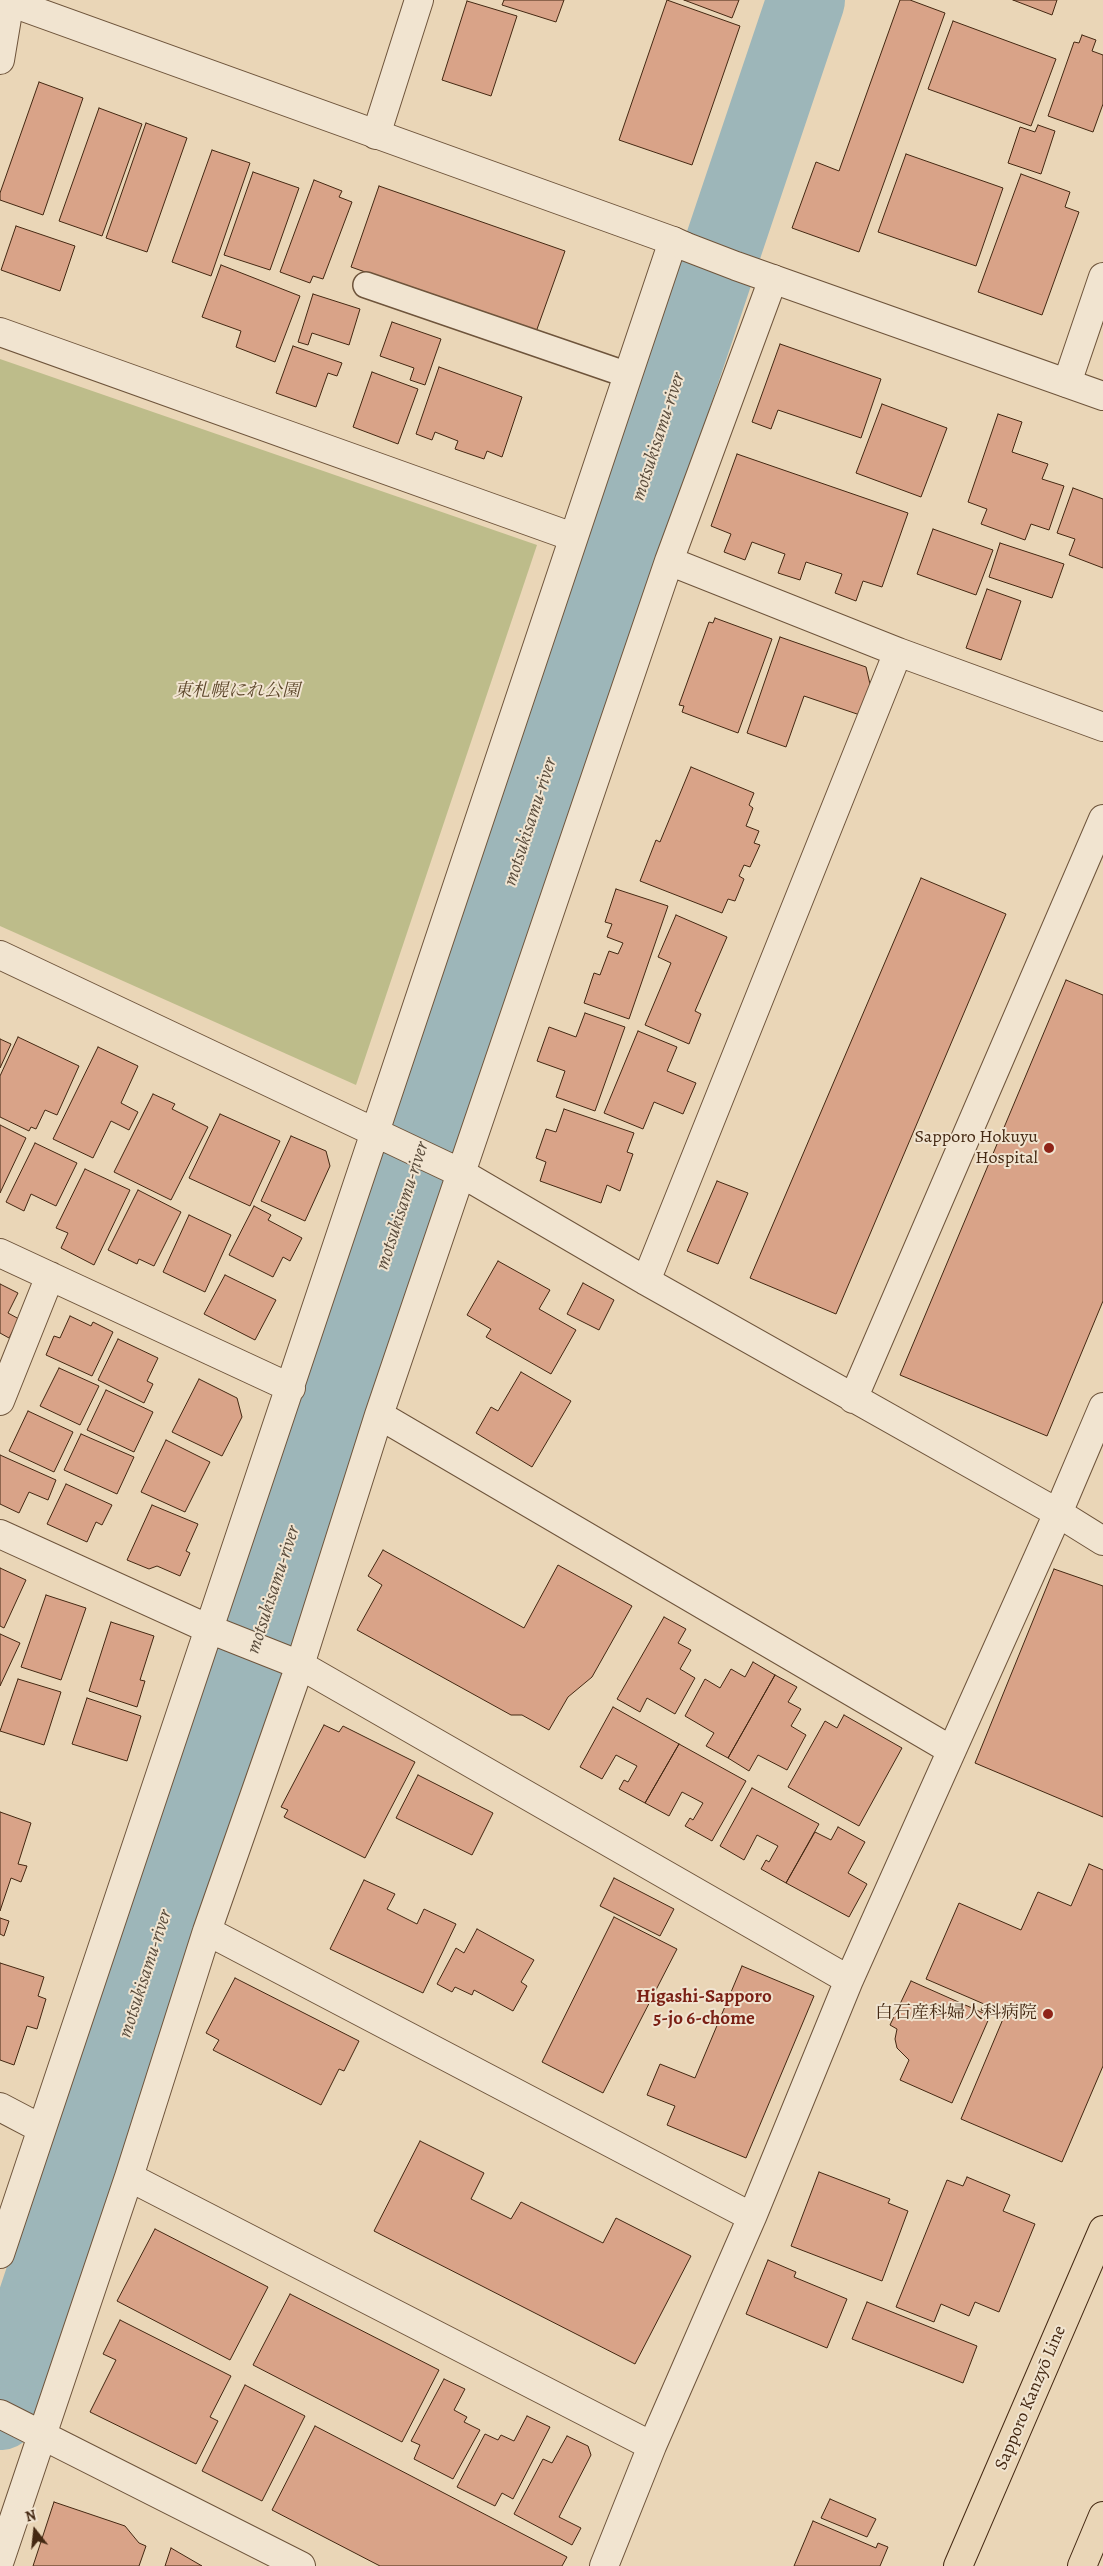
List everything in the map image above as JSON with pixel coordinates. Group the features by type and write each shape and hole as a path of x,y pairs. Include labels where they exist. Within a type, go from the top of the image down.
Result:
{"main road":[{"name":"Sapporo Kanzyō Line","path":"958,2566 1103,2230"},
{"path":"1082,2566 1103,2516"}],"street":[{"path":"376,135 419,0"},
{"path":"0,60 8,1 679,243 736,266 1103,396"},
{"path":"0,2254 40,2128 220,1633 291,1388 384,1138 573,537 628,375 679,243"},
{"path":"1067,383 1103,277"},
{"path":"0,2560 34,2432 129,2177 207,1930 288,1660 379,1415 453,1170 669,561 773,278"},
{"path":"0,332 573,537"},
{"path":"669,561 898,652 1103,727"},
{"path":"646,1281 898,652"},
{"path":"853,1399 1103,819"},
{"path":"0,955 453,1170 853,1399 1058,1513 1103,1541"},
{"path":"0,1253 291,1388"},
{"path":"0,1402 50,1276"},
{"path":"604,2566 652,2446 752,2217 849,1980 1058,1513 1103,1407"},
{"path":"379,1415 951,1750"},
{"path":"0,1534 220,1633 288,1660 849,1980"},
{"path":"207,1930 752,2217"},
{"path":"0,2107 40,2128"},
{"path":"129,2177 652,2446"},
{"path":"0,2414 299,2566"}],"lane":[{"path":"366,285 628,375"}],"green space":[{"name":"東札幌にれ公園","path":"0,359 537,545 356,1085 0,926"}],"building":[{"path":"504,0 564,0 556,22 502,5"},
{"path":"667,0 740,26 692,165 619,140"},
{"path":"684,0 739,0 732,18"},
{"path":"900,0 910,0 945,13 859,252 792,228 816,162 839,171"},
{"path":"1013,0 1057,0 1052,15"},
{"path":"467,1 517,16 491,96 442,80"},
{"path":"953,21 1056,59 1031,126 928,89"},
{"path":"1082,35 1096,40 1092,51 1103,55 1103,104 1093,132 1048,116 1074,42 1079,43"},
{"path":"39,82 83,98 43,215 0,200 0,193"},
{"path":"99,108 142,124 102,236 59,221"},
{"path":"146,123 187,138 147,252 106,238"},
{"path":"1038,125 1055,131 1041,174 1008,163 1020,127 1035,132"},
{"path":"212,150 250,163 211,276 172,262"},
{"path":"906,154 1003,188 976,266 878,232"},
{"path":"253,172 299,188 270,270 224,255"},
{"path":"1021,174 1070,192 1065,207 1079,212 1042,315 978,292"},
{"path":"314,180 342,191 339,197 352,202 323,279 313,276 310,283 280,272"},
{"path":"379,186 565,251 536,332 351,267"},
{"path":"16,226 75,246 60,291 1,270"},
{"path":"221,265 300,296 275,362 236,347 241,331 202,317"},
{"path":"313,294 360,309 349,345 312,333 308,345 298,342"},
{"path":"392,322 441,339 425,385 410,380 414,368 380,356"},
{"path":"780,344 881,379 861,438 778,410 771,429 752,422"},
{"path":"293,346 342,363 337,376 328,373 316,407 276,393"},
{"path":"439,367 522,397 502,457 487,451 484,459 455,449 458,441 435,432 432,440 416,434"},
{"path":"372,372 418,389 398,444 353,427"},
{"path":"882,404 947,428 921,497 856,473"},
{"path":"998,414 1022,422 1012,452 1048,464 1042,479 1064,486 1049,530 1031,524 1025,540 981,524 987,509 968,502"},
{"path":"737,454 908,513 882,587 863,581 856,601 835,593 842,574 806,562 800,580 778,573 785,554 752,542 745,560 724,552 731,534 711,526"},
{"path":"1073,488 1103,499 1103,568 1069,555 1075,539 1057,533"},
{"path":"933,529 993,550 976,595 917,574"},
{"path":"1000,543 1064,564 1052,598 989,577"},
{"path":"987,589 1021,601 1001,660 966,648"},
{"path":"715,618 772,639 738,733 682,712 684,706 679,705 709,622 713,623"},
{"path":"780,637 866,667 870,684 860,715 804,696 786,747 747,733"},
{"path":"691,767 754,793 749,805 753,808 746,826 759,831 754,843 760,845 750,867 744,865 739,876 744,879 735,901 728,899 722,913 640,881 656,840 660,842"},
{"path":"921,878 1006,914 836,1314 750,1278"},
{"path":"616,889 668,906 629,1019 584,1003 594,973 600,975 609,951 618,954 623,943 607,937 612,924 605,922"},
{"path":"676,915 727,937 695,1011 701,1014 689,1044 645,1025 671,963 658,957"},
{"name":"Sapporo Hokuyu Hospital","path":"1066,980 1103,995 1103,1301 1047,1436 900,1375"},
{"path":"585,1013 625,1027 595,1111 556,1097 565,1071 537,1061 549,1027 576,1037"},
{"path":"638,1031 677,1047 667,1071 696,1083 683,1114 654,1102 643,1129 604,1113"},
{"path":"18,1037 79,1066 57,1115 45,1110 36,1129 31,1127 29,1131 0,1117 0,1076"},
{"path":"0,1039 11,1044 0,1068"},
{"path":"98,1047 138,1066 121,1103 138,1112 129,1130 111,1121 93,1158 53,1139"},
{"path":"153,1094 175,1104 172,1109 208,1127 171,1200 114,1172"},
{"path":"564,1109 634,1133 627,1152 633,1154 620,1191 607,1185 601,1203 540,1181 546,1162 536,1158 546,1129 556,1132"},
{"path":"220,1114 280,1141 250,1206 189,1178"},
{"path":"0,1125 26,1138 0,1193"},
{"path":"291,1136 326,1151 330,1166 305,1221 261,1201"},
{"path":"35,1143 77,1163 56,1206 31,1194 24,1211 6,1202"},
{"path":"85,1169 130,1190 94,1265 61,1248 68,1233 56,1228"},
{"path":"717,1181 748,1193 718,1264 687,1251"},
{"path":"138,1190 181,1212 154,1266 139,1259 137,1264 108,1250"},
{"path":"254,1206 271,1215 268,1220 302,1238 290,1261 283,1257 273,1277 229,1255"},
{"path":"189,1215 231,1235 205,1292 163,1272"},
{"path":"498,1261 550,1290 539,1309 576,1330 551,1374 486,1337 491,1329 467,1315"},
{"path":"225,1275 276,1300 255,1340 204,1314"},
{"path":"583,1283 614,1300 599,1330 567,1314"},
{"path":"0,1284 18,1293 8,1313 19,1319 9,1338 0,1333"},
{"path":"70,1316 91,1326 93,1322 113,1332 92,1376 46,1355 54,1336 60,1338"},
{"path":"118,1339 158,1358 147,1381 153,1384 144,1403 98,1380"},
{"path":"59,1368 99,1386 80,1425 40,1406"},
{"path":"521,1372 571,1401 532,1467 476,1433 491,1407 498,1411"},
{"path":"199,1379 237,1398 242,1417 222,1456 172,1432"},
{"path":"106,1390 153,1412 134,1452 87,1430"},
{"path":"28,1411 73,1432 54,1472 9,1451"},
{"path":"81,1434 134,1457 117,1494 64,1470"},
{"path":"166,1440 210,1462 185,1512 141,1492"},
{"path":"0,1455 56,1480 48,1500 29,1492 19,1513 0,1504"},
{"path":"66,1484 112,1505 102,1525 96,1522 87,1542 47,1524"},
{"path":"152,1505 198,1524 186,1551 190,1553 180,1576 157,1566 149,1569 127,1560"},
{"path":"383,1550 524,1628 558,1565 632,1606 592,1677 568,1697 549,1730 522,1715 511,1715 357,1630 382,1585 368,1576"},
{"path":"0,1568 26,1580 4,1628 0,1626"},
{"path":"1054,1569 1103,1586 1103,1817 975,1763"},
{"path":"46,1595 86,1608 61,1680 21,1667"},
{"path":"664,1617 686,1629 678,1643 691,1650 680,1669 695,1678 675,1714 647,1698 640,1712 617,1699"},
{"path":"111,1622 154,1636 140,1680 145,1681 137,1707 89,1691"},
{"path":"0,1634 20,1643 0,1686"},
{"path":"753,1662 775,1675 728,1758 706,1746 714,1733 685,1716 705,1679 720,1688 731,1669 745,1677"},
{"path":"775,1675 797,1687 788,1702 801,1709 791,1726 806,1735 787,1770 758,1755 749,1771 728,1758"},
{"path":"18,1679 61,1692 44,1745 0,1731"},
{"path":"87,1698 141,1716 127,1761 72,1744"},
{"path":"613,1707 679,1744 645,1803 619,1789 624,1780 628,1782 637,1766 616,1755 602,1779 580,1767"},
{"path":"844,1715 902,1748 859,1826 788,1787 825,1721 837,1728"},
{"path":"324,1725 339,1732 343,1726 415,1762 365,1858 284,1817 288,1810 281,1807"},
{"path":"679,1744 746,1781 712,1841 685,1826 690,1818 693,1820 703,1803 682,1792 669,1816 645,1803"},
{"path":"418,1775 493,1813 472,1855 396,1818"},
{"path":"752,1788 819,1824 786,1883 761,1869 766,1860 769,1862 778,1846 757,1835 744,1860 720,1846"},
{"path":"0,1812 31,1823 18,1864 27,1866 21,1882 11,1878 0,1911"},
{"path":"838,1827 865,1842 848,1873 867,1884 849,1917 786,1883 815,1832 831,1840"},
{"name":"白石産科婦人科病院","path":"1089,1864 1103,1870 1103,2066 1062,2162 961,2119 1003,2019 981,2010 984,2004 926,1979 959,1903 1021,1930 1038,1892 1071,1906"},
{"path":"614,1878 674,1909 660,1936 600,1906"},
{"path":"364,1880 395,1894 387,1909 417,1924 424,1909 456,1924 423,1993 330,1949"},
{"path":"614,1917 677,1949 603,2093 542,2062"},
{"path":"0,1918 9,1921 4,1936 0,1934"},
{"path":"477,1929 534,1960 521,1982 527,1986 513,2011 474,1990 472,1995 455,1987 452,1992 437,1984 456,1948 464,1953"},
{"path":"0,1963 44,1977 38,1996 46,1999 37,2029 27,2026 14,2065 0,2060"},
{"path":"742,1966 814,1996 746,2158 667,2125 675,2106 647,2095 660,2064 695,2078"},
{"path":"235,1978 359,2041 344,2071 339,2069 321,2105 213,2050 219,2040 206,2033"},
{"path":"911,1981 990,2016 952,2103 900,2080 909,2060 897,2048 895,2039 897,2029 890,2025"},
{"path":"420,2141 484,2173 471,2199 511,2219 521,2202 603,2243 616,2218 691,2256 635,2364 374,2231"},
{"path":"819,2172 890,2199 888,2203 908,2211 882,2281 791,2246"},
{"path":"967,2177 1010,2195 1003,2211 1035,2224 999,2312 975,2302 969,2316 941,2304 934,2322 896,2307 947,2180 963,2186"},
{"path":"155,2229 268,2287 230,2360 117,2301"},
{"path":"768,2260 796,2272 794,2277 847,2299 827,2348 746,2314"},
{"path":"290,2294 439,2370 402,2442 253,2365"},
{"path":"867,2302 977,2346 963,2383 852,2339"},
{"path":"120,2320 231,2376 210,2417 218,2421 196,2464 90,2412 116,2360 103,2354"},
{"path":"444,2379 465,2389 454,2410 467,2417 464,2422 480,2430 453,2479 414,2459 420,2445 411,2441"},
{"path":"245,2385 305,2416 262,2501 202,2471"},
{"path":"527,2416 550,2427 513,2499 502,2493 495,2506 457,2487 485,2434 498,2440 501,2435 514,2441"},
{"path":"315,2426 567,2557 562,2566 380,2566 272,2510"},
{"path":"567,2436 588,2446 591,2455 559,2517 581,2528 572,2545 514,2514 543,2459 552,2463"},
{"path":"830,2499 876,2519 867,2537 821,2518"},
{"path":"54,2502 125,2526 139,2543 146,2546 139,2566 33,2566"},
{"path":"813,2521 876,2548 878,2543 888,2547 880,2566 794,2566"},
{"path":"171,2548 202,2566 165,2566"}],"waterway":[{"name":"motsukisamu-river","path":"0,2411 491,936 806,0"}],"place":[{"name":"Sapporo Hokuyu Hospital","path":"1049,1148"},
{"name":"白石産科婦人科病院","path":"1048,2014"}],"district":[{"name":"Higashi-Sapporo 5-jo 6-chome","path":"704,2008"}]}
